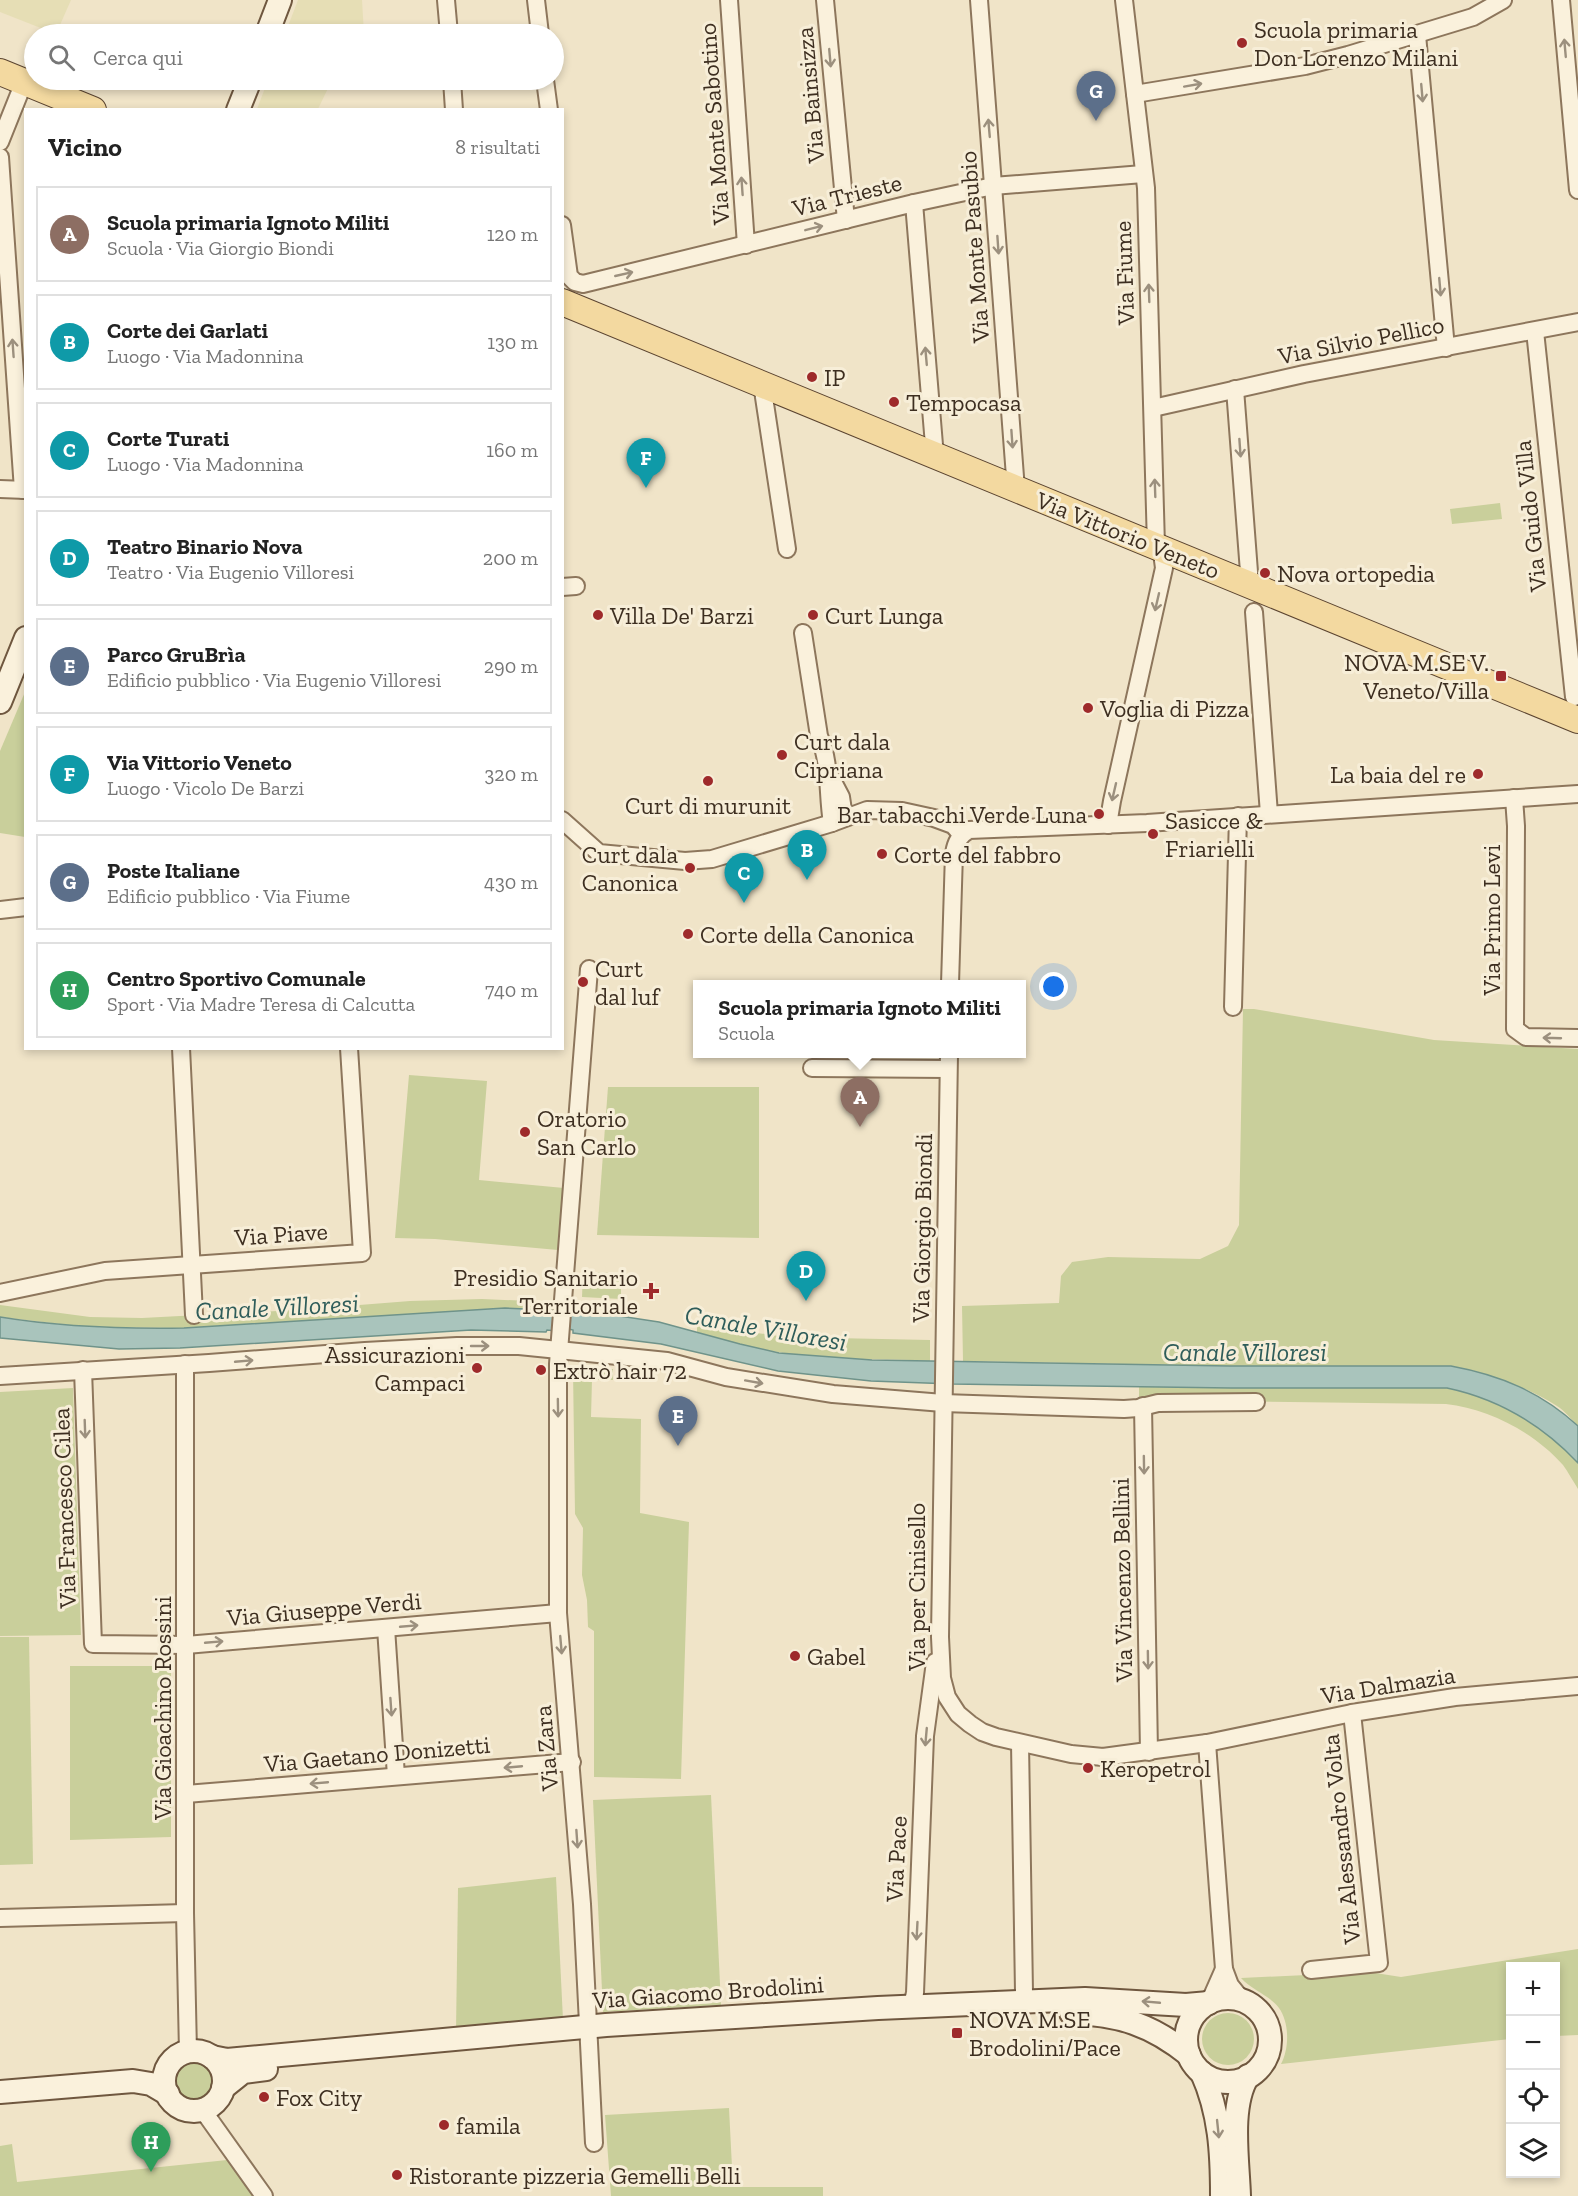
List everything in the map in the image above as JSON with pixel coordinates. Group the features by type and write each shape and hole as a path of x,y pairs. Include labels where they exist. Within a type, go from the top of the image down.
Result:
{"main road":[{"path":"271,24 280,0"},
{"path":"0,72 24,82"},
{"path":"44,90 88,108"},
{"path":"239,108 246,90"},
{"name":"Via Vittorio Veneto","path":"564,303 1250,585 1573,712"},
{"path":"0,702 24,643"},
{"path":"1196,2064 1215,2080 1226,2082 1248,2076 1257,2070 1264,2061 1269,2048 1269,2036 1261,2014 1244,2001 1225,1998 1209,2003 1197,2012 1189,2025 1186,2042 1216,2112 1222,2163 1222,2196"},
{"name":"Via Giacomo Brodolini","path":"213,2057 227,2061 904,2007 1085,2000 1186,2005 1209,2003"},
{"name":"Via Giacomo Brodolini","path":"223,2088 239,2074 251,2070 589,2033 1061,2012 1110,2016 1146,2026 1164,2037 1196,2064"},
{"path":"0,2079 158,2066 202,2052 213,2057 223,2072 223,2088 217,2101 202,2109 193,2110 183,2108 175,2103 168,2094 151,2084 133,2081 0,2092"},
{"path":"168,2094 165,2077 179,2058"},
{"path":"1239,2196 1236,2109 1241,2087 1248,2076"}],"street":[{"path":"446,0 448,24"},
{"path":"536,0 539,24"},
{"name":"Via Monte Sabotino","path":"729,0 746,245"},
{"name":"Via Bainsizza","path":"825,0 846,220"},
{"name":"Via Monte Pasubio","path":"979,0 1016,490"},
{"name":"Via Fiume","path":"1108,825 1163,573 1162,553 1156,546 1146,188 1124,0"},
{"path":"1135,94 1305,66 1473,17 1503,0"},
{"path":"1561,0 1578,190"},
{"path":"1417,35 1446,348"},
{"path":"0,142 24,82"},
{"path":"453,90 454,108"},
{"path":"546,90 549,108"},
{"path":"0,157 24,490 0,489"},
{"name":"Via Trieste","path":"564,240 569,276 575,282 583,284 914,202 993,186 1143,174"},
{"path":"914,202 935,456"},
{"name":"Via Silvio Pellico","path":"1153,408 1304,374 1578,322"},
{"name":"Via Guido Villa","path":"1535,331 1573,712"},
{"path":"762,384 787,549"},
{"path":"1235,389 1250,585"},
{"path":"1254,612 1269,814"},
{"path":"803,633 819,736 825,750 830,775 828,798 838,820"},
{"path":"951,980 954,853 961,834 976,828 1108,825 1578,794"},
{"name":"Via Primo Levi","path":"1514,798 1516,826 1515,1029 1526,1037 1578,1038"},
{"path":"564,822 599,853 685,861 712,859 867,810 902,811 948,822 961,834"},
{"path":"1233,1007 1238,816"},
{"path":"0,910 24,907"},
{"name":"Via Zara","path":"589,969 559,1341 558,1613 582,1904 594,2143"},
{"path":"181,1050 194,1314"},
{"name":"Via Piave","path":"0,1293 105,1271 362,1253 349,1050"},
{"path":"812,1068 949,1061"},
{"name":"Via Giorgio Biondi","path":"944,1403 949,1061"},
{"path":"0,1376 457,1346 519,1346 559,1341 667,1361 713,1374 785,1388 833,1394 944,1403 1124,1408 1158,1403 1256,1402"},
{"name":"Via Gioachino Rossini","path":"179,2058 185,1913 185,1364"},
{"name":"Via Francesco Cilea","path":"83,1371 93,1644"},
{"name":"Via per Cinisello","path":"944,1403 940,1637 942,1678 947,1697 952,1705 964,1719 982,1732 1020,1743 1103,1757 1207,1743"},
{"name":"Via Vincenzo Bellini","path":"1143,1406 1149,1752"},
{"name":"Via Giuseppe Verdi","path":"93,1644 186,1645 558,1613"},
{"path":"386,1628 396,1776"},
{"name":"Via Pace","path":"904,2007 913,2001 915,1993 925,1748 932,1673 940,1637"},
{"name":"Via Dalmazia","path":"1207,1743 1352,1713 1455,1697 1578,1686"},
{"path":"929,1707 935,1702 952,1705"},
{"name":"Via Alessandro Volta","path":"1311,1970 1379,1964 1352,1713"},
{"path":"1020,1743 1024,1992"},
{"path":"1207,1743 1224,1969 1230,1985 1244,2001"},
{"name":"Via Gaetano Donizetti","path":"186,1794 572,1762"},
{"path":"0,1918 185,1913"},
{"path":"1209,2003 1224,1969"},
{"path":"202,2109 264,2196"}],"shaded area":[{"path":"0,0 71,0 60,24 31,24 0,12"},
{"path":"298,0 362,0 363,24 289,24"},
{"path":"264,90 327,90 318,108 257,108"}],"green space":[{"path":"1500,503 1502,519 1452,524 1450,509"},
{"path":"24,694 24,837 0,833 0,751"},
{"path":"1243,1009 1434,1040 1578,1049 1578,1426 1560,1408 1533,1393 1492,1376 1451,1366 1230,1366 963,1361 962,1306 1059,1303 1061,1276 1072,1262 1108,1257 1200,1259 1228,1246 1239,1225"},
{"path":"409,1075 487,1081 479,1180 564,1188 558,1250 435,1239 395,1238"},
{"path":"608,1087 759,1087 759,1238 597,1235"},
{"path":"583,1272 621,1273 621,1299 582,1297"},
{"path":"482,1299 553,1302 553,1306 184,1328 86,1327 0,1317 0,1305 90,1317 142,1318 410,1301"},
{"path":"697,1324 785,1337 930,1340 930,1361 835,1358 778,1352 697,1332"},
{"path":"573,1369 613,1369 613,1380 592,1380 591,1417 641,1419 640,1513 689,1522 681,1779 594,1777 594,1631 588,1627 587,1600 582,1575 583,1528 575,1514"},
{"path":"1139,1386 1447,1388 1502,1407 1550,1437 1578,1463 1578,1489 1563,1465 1539,1442 1510,1424 1462,1407 1446,1404 1139,1400"},
{"path":"73,1388 81,1635 0,1636 0,1392"},
{"path":"0,1637 29,1637 33,1864 0,1865"},
{"path":"70,1666 171,1666 171,1837 70,1840"},
{"path":"711,1795 721,2005 603,2012 593,1800"},
{"path":"556,1877 563,2020 456,2031 458,1888"},
{"path":"1578,1949 1578,2035 1560,2036 1560,1962 1506,1962 1506,2039 1281,2064 1286,2051 1287,2036 1283,2014 1275,2003 1241,1978 1369,1972 1401,1977"},
{"path":"1223,2013 1233,2013 1242,2017 1250,2025 1254,2039 1250,2053 1242,2061 1233,2065 1223,2065 1214,2061 1206,2053 1202,2044 1202,2034 1206,2025 1214,2017"},
{"path":"194,2061 202,2062 208,2067 213,2073 213,2089 208,2095 202,2100 194,2101 186,2100 180,2095 175,2089 174,2081 175,2073 180,2067 186,2062"},
{"path":"729,2108 733,2187 823,2187 823,2196 611,2196 605,2115"},
{"path":"12,2144 17,2182 227,2160 255,2196 0,2196 0,2146"}],"water":[{"path":"505,1308 574,1311 574,1309 659,1322 779,1353 872,1360 1230,1366 1451,1366 1503,1380 1534,1394 1564,1414 1578,1426 1578,1463 1550,1437 1518,1415 1484,1399 1447,1388 1231,1388 871,1381 778,1371 661,1344 573,1333 573,1330 569,1329 565,1332 471,1330 180,1348 119,1349 0,1338 0,1317 92,1327 184,1328"}],"place":[{"name":"Scuola primaria Don Lorenzo Milani","path":"1242,43"},
{"name":"Poste Italiane","path":"1096,121"},
{"name":"IP","path":"812,377"},
{"name":"Tempocasa","path":"894,402"},
{"name":"Via Vittorio Veneto","path":"646,488"},
{"name":"Nova ortopedia","path":"1265,573"},
{"name":"Villa De' Barzi","path":"598,615"},
{"name":"Curt Lunga","path":"813,615"},
{"name":"NOVA M.SE V. Veneto/Villa","path":"1501,676"},
{"name":"Voglia di Pizza","path":"1088,708"},
{"name":"Curt dala Cipriana","path":"782,755"},
{"name":"La baia del re","path":"1478,774"},
{"name":"Curt di murunit","path":"708,781"},
{"name":"Bar tabacchi Verde Luna","path":"1099,814"},
{"name":"Sasicce & Friarielli","path":"1153,834"},
{"name":"Corte del fabbro","path":"882,854"},
{"name":"Curt dala Canonica","path":"690,868"},
{"name":"Corte dei Garlati","path":"807,880"},
{"name":"Corte Turati","path":"744,903"},
{"name":"Corte della Canonica","path":"688,934"},
{"name":"Curt dal luf","path":"583,982"},
{"name":"Scuola primaria Ignoto Militi","path":"860,1127"},
{"name":"Oratorio San Carlo","path":"525,1132"},
{"name":"Presidio Sanitario Territoriale","path":"651,1291"},
{"name":"Teatro Binario Nova","path":"806,1301"},
{"name":"Assicurazioni Campaci","path":"477,1368"},
{"name":"Extrò hair 72","path":"541,1370"},
{"name":"Parco GruBrìa","path":"678,1446"},
{"name":"Gabel","path":"795,1656"},
{"name":"Keropetrol","path":"1088,1768"},
{"name":"NOVA M.SE Brodolini/Pace","path":"957,2033"},
{"name":"Fox City","path":"264,2097"},
{"name":"famila","path":"444,2125"},
{"name":"Centro Sportivo Comunale","path":"151,2172"},
{"name":"Ristorante pizzeria Gemelli Belli","path":"397,2175"}],"water label":[{"name":"Canale Villoresi","path":"277,1307"},
{"name":"Canale Villoresi","path":"766,1328"},
{"name":"Canale Villoresi","path":"1245,1352"}]}
